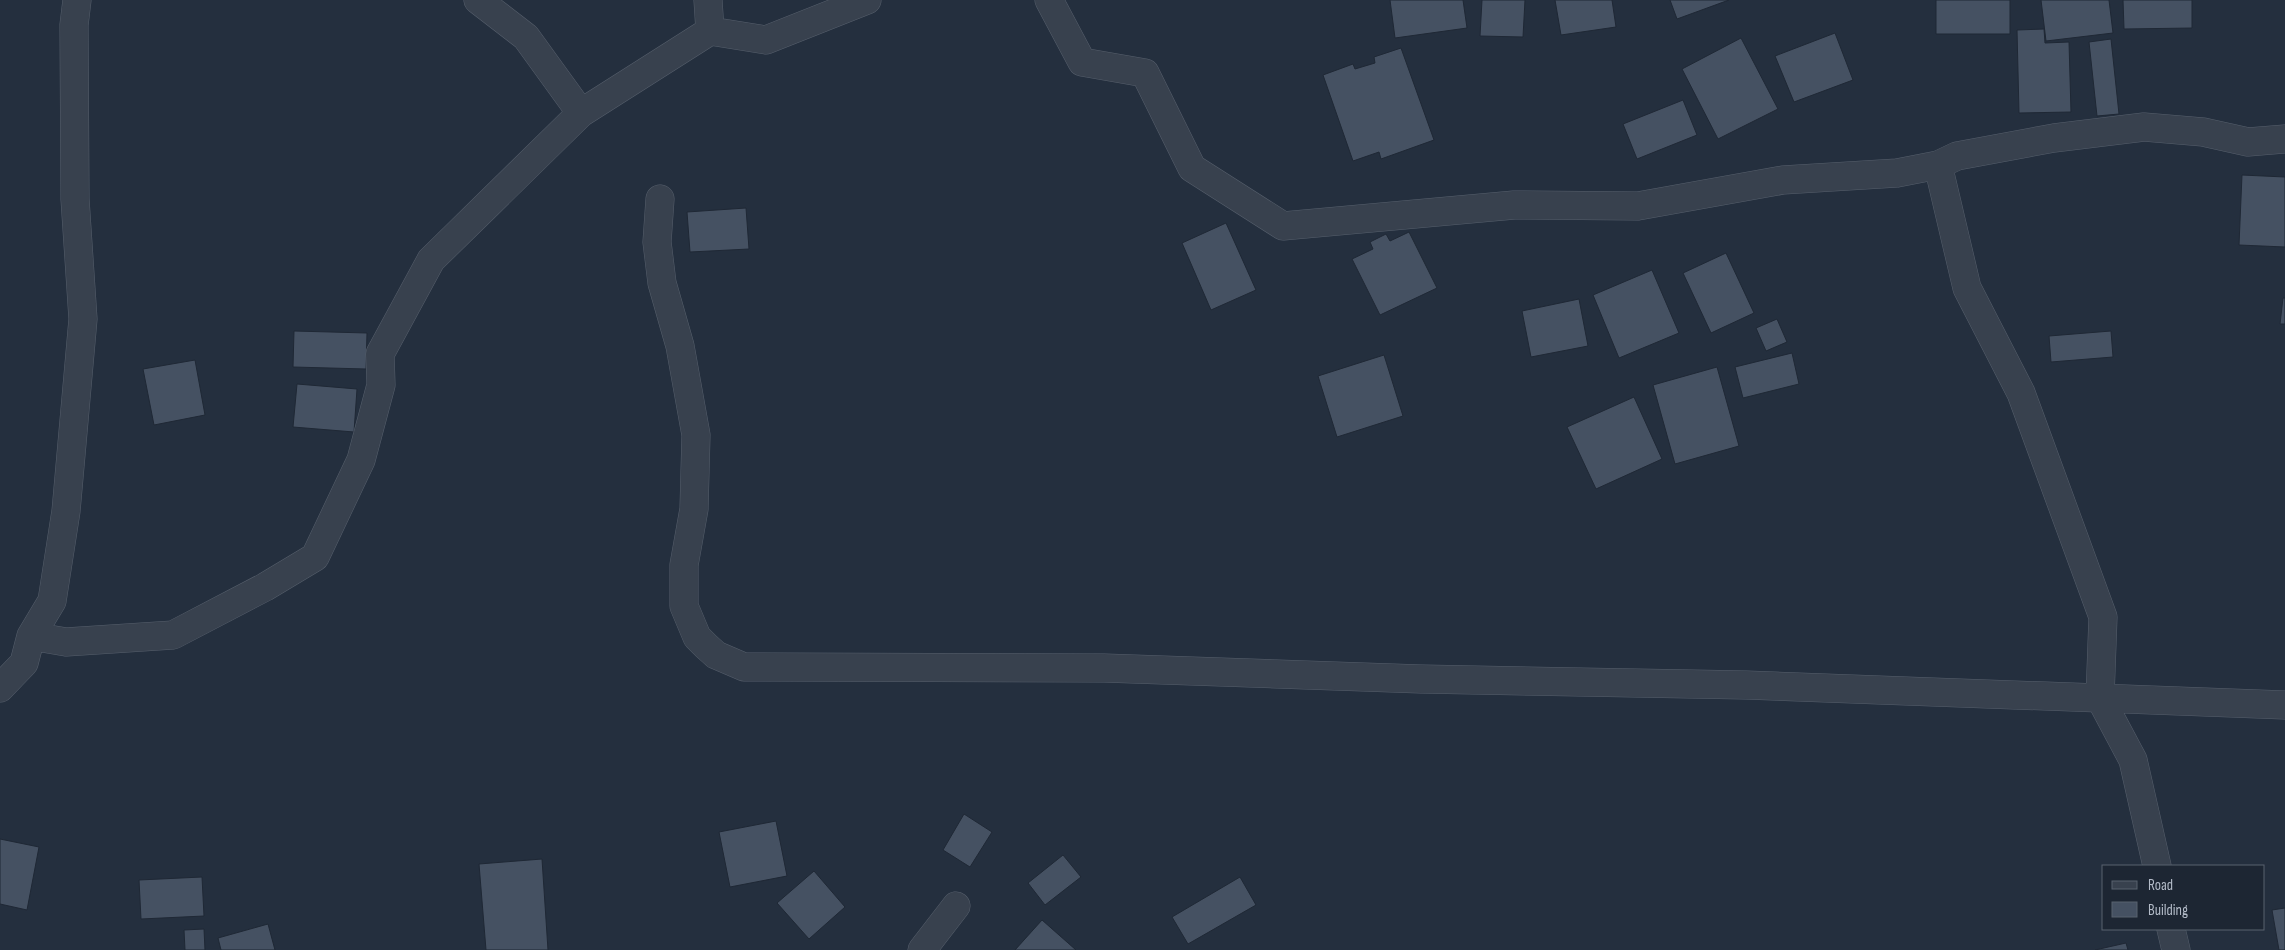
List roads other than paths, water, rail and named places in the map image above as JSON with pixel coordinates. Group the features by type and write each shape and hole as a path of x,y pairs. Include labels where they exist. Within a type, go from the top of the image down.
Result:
{"street":[{"path":"0,688 24,663 30,636 52,601 66,511 83,319 75,199 74,25 77,0"},
{"path":"478,0 526,37 581,113"},
{"path":"708,0 710,31"},
{"path":"30,636 66,642 173,635 265,587 315,557 362,460 380,385 380,354 431,260 581,113 710,31 766,40 866,0"},
{"path":"1049,0 1082,62 1145,73 1192,168 1283,226 1514,205 1638,206 1783,180 1897,173 1938,165 1957,156 2054,138 2144,127 2202,132 2248,142 2285,140"},
{"path":"1938,165 1967,288 2021,393 2103,617 2100,698 2133,760 2157,865"},
{"path":"660,199 658,242 662,283 680,346 696,435 694,509 684,565 684,606 697,637 716,655 744,667 1104,668 1411,678 1746,685 2285,705"},
{"path":"922,950 956,906"},
{"path":"2171,930 2176,950"}]}
